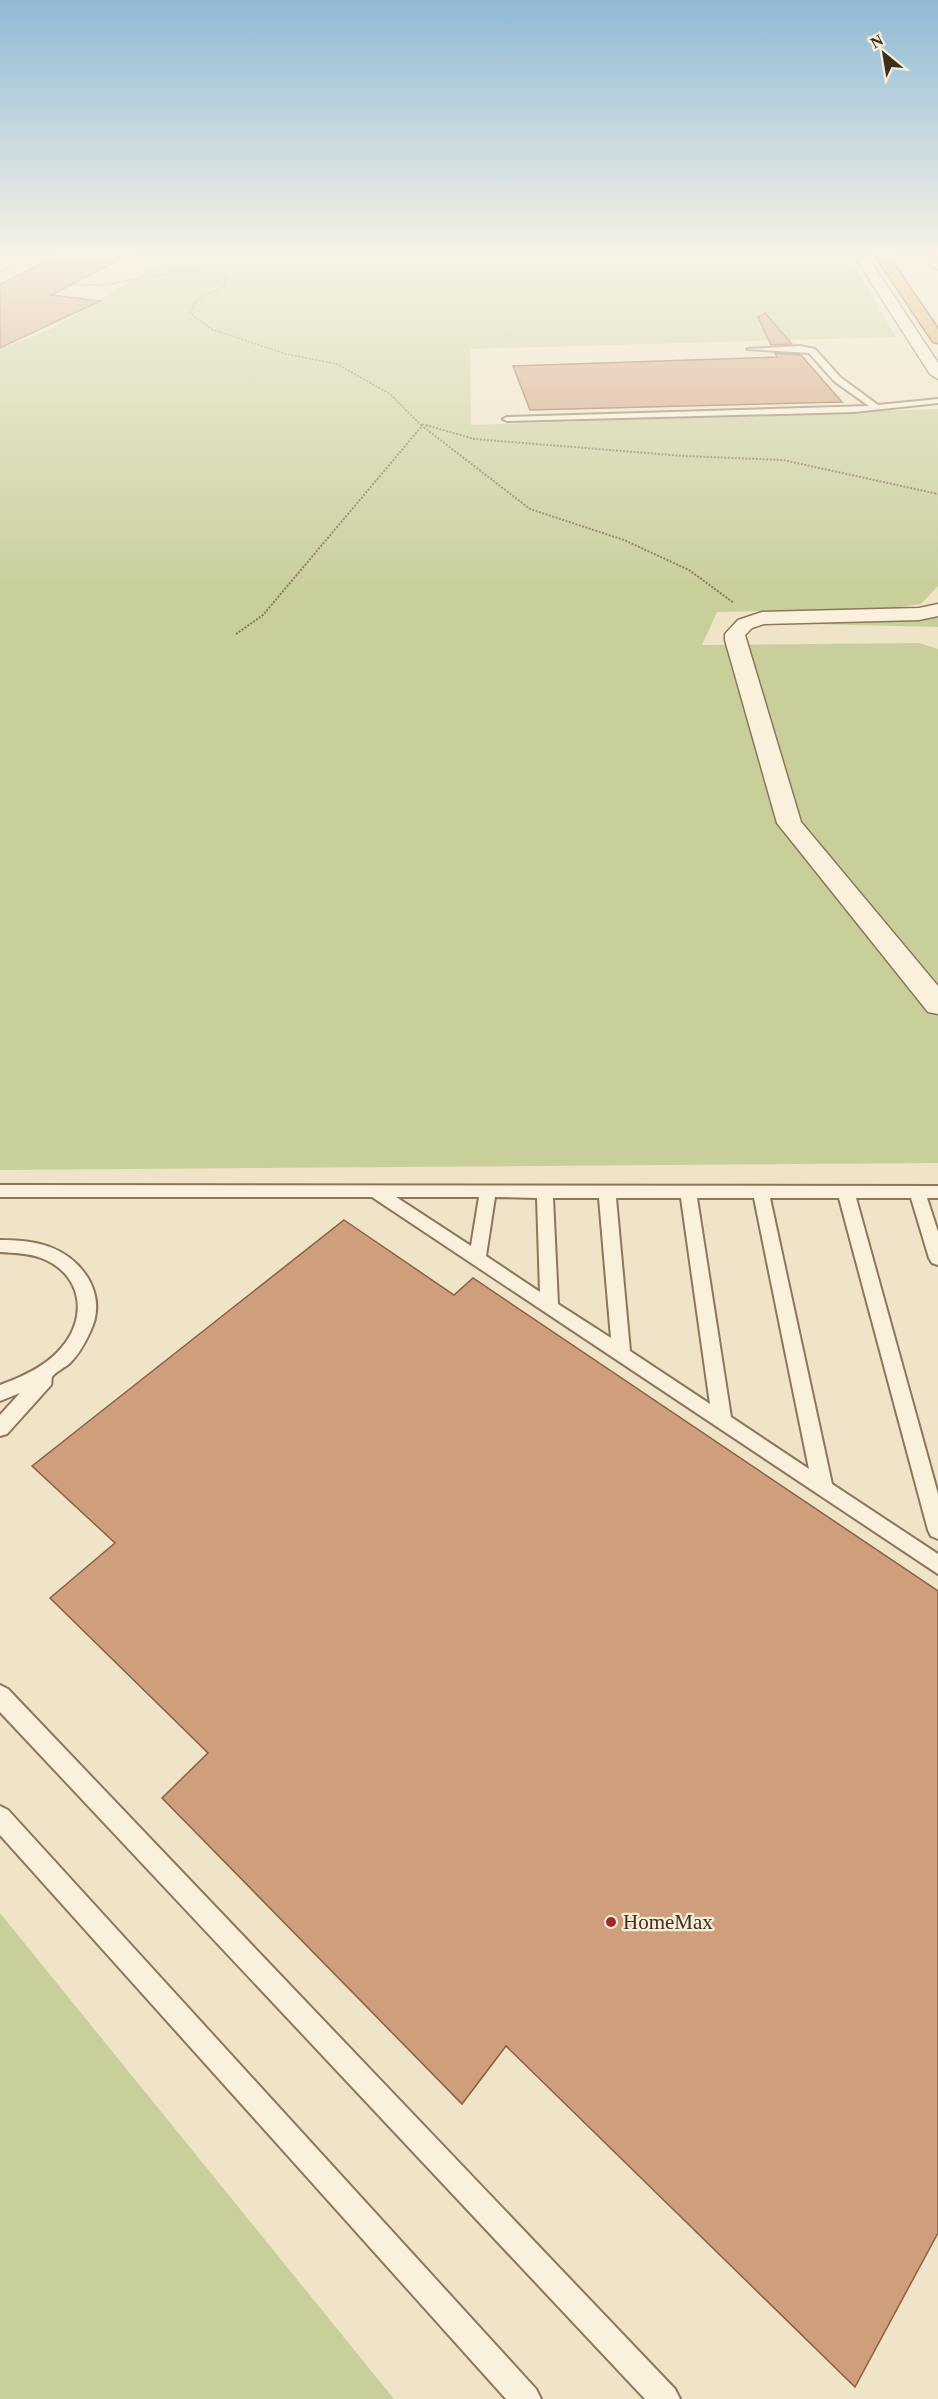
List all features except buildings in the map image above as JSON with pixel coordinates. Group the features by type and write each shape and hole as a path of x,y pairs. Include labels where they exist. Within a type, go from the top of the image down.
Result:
{"street":[{"path":"740,632 762,618 793,615 919,614 938,610"},
{"path":"740,632 904,628 938,630"},
{"path":"740,632 789,823 938,1005"}],"lane":[{"path":"825,366 837,379 875,407"},
{"path":"900,397 910,403"},
{"path":"507,419 854,410 938,401"},
{"path":"0,1191 938,1192"},
{"path":"376,1191 938,1564"},
{"path":"477,1259 488,1191"},
{"path":"545,1192 549,1306"},
{"path":"606,1192 621,1354"},
{"path":"688,1192 722,1421"},
{"path":"760,1192 823,1488"},
{"path":"846,1192 938,1530"},
{"path":"917,1192 938,1258"},
{"path":"0,1246 38,1248 64,1259 84,1284 88,1309 85,1324 70,1350 0,1428"},
{"path":"0,1393 26,1384 56,1365 70,1350"},
{"path":"0,1696 665,2399"},
{"path":"0,1818 526,2399"}],"path":[{"path":"340,366 390,394 418,423 530,509 624,540 689,570 735,604 740,632"},
{"path":"418,423 474,439 684,456 783,460 938,494"},
{"path":"236,634 263,615 422,426"}],"green space":[{"path":"0,366 470,366 471,425 938,409 938,586 921,604 893,608 717,612 702,645 919,643 938,649 938,1163 0,1170"},
{"path":"938,617 938,627 767,623 921,620"},
{"path":"0,1913 394,2399 0,2399"}],"place":[{"name":"HomeMax","path":"611,1922"}]}
